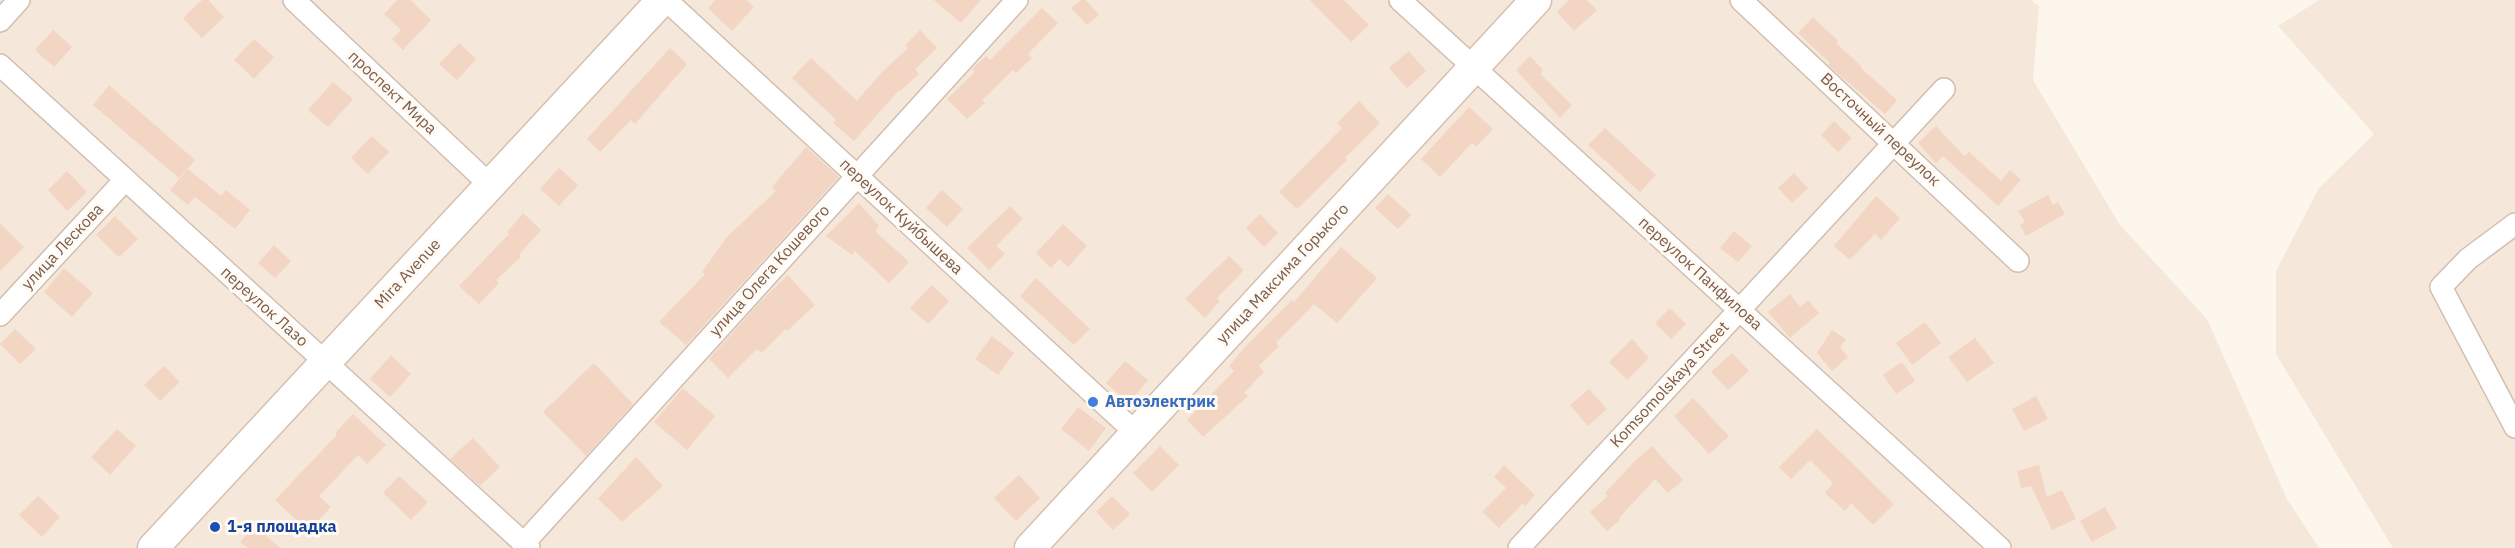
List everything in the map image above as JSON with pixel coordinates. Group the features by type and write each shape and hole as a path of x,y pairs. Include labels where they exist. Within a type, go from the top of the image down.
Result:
{"main road":[{"name":"Mira Avenue","path":"153,548 664,0"},
{"name":"улица Максима Горького","path":"1030,548 1536,0"}],"street":[{"path":"0,21 19,0"},
{"name":"проспект Мира","path":"294,0 490,185"},
{"name":"переулок Куйбышева","path":"664,0 1136,433"},
{"name":"улица Олега Кошевого","path":"526,546 856,176 1017,0"},
{"name":"переулок Панфилова","path":"1400,0 2000,548"},
{"name":"Восточный переулок","path":"1741,0 2018,261"},
{"name":"переулок Лазо","path":"0,65 526,546"},
{"name":"Komsomolskaya Street","path":"1519,548 1944,89"},
{"name":"улица Лескова","path":"0,315 125,180"},
{"path":"2515,224 2469,259 2441,287 2515,427"}],"shaded area":[{"path":"0,0 2031,0 2039,6 2033,80 2120,225 2207,319 2287,499 2319,548 0,548"},
{"path":"2319,0 2515,0 2515,548 2393,548 2276,354 2276,271 2319,188 2374,134 2278,26"}],"building":[{"path":"202,0 208,0 224,17 202,38 183,18"},
{"path":"397,0 410,0 431,20 403,50 392,39 401,30 384,14"},
{"path":"715,0 746,0 754,7 732,31 708,8"},
{"path":"934,0 981,0 961,23"},
{"path":"1081,0 1086,0 1099,15 1087,25 1071,8"},
{"path":"1310,0 1344,0 1369,25 1351,42"},
{"path":"1569,0 1587,0 1597,10 1574,31 1557,12"},
{"path":"1042,8 1058,23 1028,54 1032,58 1016,73 1013,70 982,100 985,103 967,119 947,99 975,72 972,69 986,56 990,60"},
{"path":"1813,17 1861,68 1897,100 1885,114 1828,65 1830,63 1798,33"},
{"path":"53,30 72,47 54,67 35,50"},
{"path":"920,30 937,48 915,69 919,74 899,90 854,141 833,123 836,120 792,78 811,58 857,101 882,72 908,48 905,45"},
{"path":"254,39 274,57 254,79 234,60"},
{"path":"459,43 476,59 457,80 439,64"},
{"path":"670,48 687,64 635,124 631,120 600,152 587,139"},
{"path":"1409,51 1426,71 1407,88 1389,68"},
{"path":"1530,56 1543,70 1540,74 1572,105 1560,118 1516,70"},
{"path":"333,82 353,99 328,127 308,110"},
{"path":"109,85 195,160 179,178 93,105"},
{"path":"1359,101 1380,123 1345,158 1347,160 1297,209 1279,192 1342,128 1337,123"},
{"path":"1469,107 1493,129 1476,147 1472,143 1440,177 1421,159"},
{"path":"1834,121 1852,138 1838,152 1821,135"},
{"path":"1936,126 1964,156 1969,152 2001,181 2010,170 2021,180 1998,206 1943,156 1936,163 1918,143"},
{"path":"1605,128 1656,175 1640,192 1588,145"},
{"path":"372,136 389,152 368,174 351,158"},
{"path":"806,147 839,177 686,345 659,322 705,274 702,272 727,237 776,191 772,187"},
{"path":"559,168 578,185 559,206 540,189"},
{"path":"188,169 221,196 226,190 250,210 235,229 195,197 188,205 170,190"},
{"path":"67,171 87,192 67,211 48,190"},
{"path":"1794,173 1808,188 1792,203 1778,188"},
{"path":"942,190 963,209 947,227 926,208"},
{"path":"1388,194 1411,215 1398,229 1375,208"},
{"path":"2048,195 2053,205 2058,202 2065,214 2026,236 2020,225 2025,222 2018,211"},
{"path":"1876,196 1900,218 1881,240 1875,234 1850,260 1834,246"},
{"path":"859,203 879,226 875,231 909,262 889,283 855,251 852,255 826,236"},
{"path":"1010,206 1023,219 996,246 1005,254 989,270 967,248"},
{"path":"523,213 541,230 519,255 521,257 496,280 499,283 479,304 459,286 509,234 507,232"},
{"path":"1260,214 1278,233 1264,247 1246,228"},
{"path":"115,216 138,239 119,257 96,235"},
{"path":"0,223 24,247 0,271"},
{"path":"1063,224 1087,246 1068,267 1059,259 1051,268 1036,253"},
{"path":"1734,231 1752,246 1738,262 1720,248"},
{"path":"274,245 291,261 275,278 258,263"},
{"path":"1341,247 1377,278 1337,323 1314,304 1276,343 1279,346 1259,366 1264,372 1244,393 1248,396 1203,437 1187,420 1234,371 1229,366 1247,345 1292,300 1294,302"},
{"path":"1229,256 1244,270 1217,298 1220,301 1205,318 1185,299"},
{"path":"64,268 93,293 72,317 44,292"},
{"path":"788,275 815,305 787,331 785,329 762,353 757,349 728,378 709,359 759,303"},
{"path":"1036,278 1090,329 1074,345 1020,296"},
{"path":"932,285 949,301 928,324 910,308"},
{"path":"1790,294 1800,307 1808,300 1819,313 1790,338 1768,312"},
{"path":"1670,308 1686,324 1671,339 1655,323"},
{"path":"1925,322 1941,343 1912,365 1896,343"},
{"path":"15,329 36,349 20,364 0,344"},
{"path":"1832,330 1846,339 1840,347 1848,357 1832,371 1817,353"},
{"path":"992,336 1014,353 998,375 975,359"},
{"path":"1975,338 1994,363 1967,382 1948,357"},
{"path":"1632,339 1649,358 1627,380 1609,362"},
{"path":"1732,353 1749,371 1728,390 1711,372"},
{"path":"391,355 411,374 390,397 370,379"},
{"path":"1125,361 1148,380 1129,403 1106,383"},
{"path":"1902,362 1915,381 1896,394 1883,375"},
{"path":"594,363 633,404 586,456 543,412"},
{"path":"164,366 180,382 160,401 144,385"},
{"path":"683,388 715,416 687,450 654,422"},
{"path":"1589,389 1607,409 1588,426 1570,405"},
{"path":"2036,396 2048,419 2024,431 2012,409"},
{"path":"1693,398 1729,436 1709,454 1674,416"},
{"path":"1078,407 1106,428 1089,451 1061,429"},
{"path":"353,414 386,445 367,464 358,455 319,496 331,507 308,531 275,500 337,435 335,433"},
{"path":"117,429 136,446 110,475 91,457"},
{"path":"1817,429 1894,504 1873,525 1851,503 1845,511 1825,493 1833,483 1810,460 1791,479 1779,467"},
{"path":"473,438 500,467 480,486 450,459"},
{"path":"1160,446 1179,465 1152,492 1133,473"},
{"path":"1652,446 1683,480 1668,493 1655,479 1619,518 1620,520 1607,531 1590,512 1608,496 1605,493"},
{"path":"636,457 663,486 622,522 598,499"},
{"path":"1504,465 1535,495 1525,506 1522,504 1499,528 1482,512 1506,488 1494,477"},
{"path":"2039,465 2047,497 2062,490 2076,519 2052,530 2031,486 2021,488 2017,471"},
{"path":"1019,475 1040,498 1016,521 994,498"},
{"path":"399,476 428,502 411,520 383,493"},
{"path":"38,496 60,517 42,537 19,515"},
{"path":"1112,496 1130,514 1113,530 1096,512"},
{"path":"2105,507 2117,528 2092,542 2080,521"},
{"path":"259,521 270,531 266,536 280,548 248,548 240,542"}],"place":[{"name":"Автоэлектрик","path":"1093,402"},
{"name":"1-я площадка","path":"215,527"}]}
